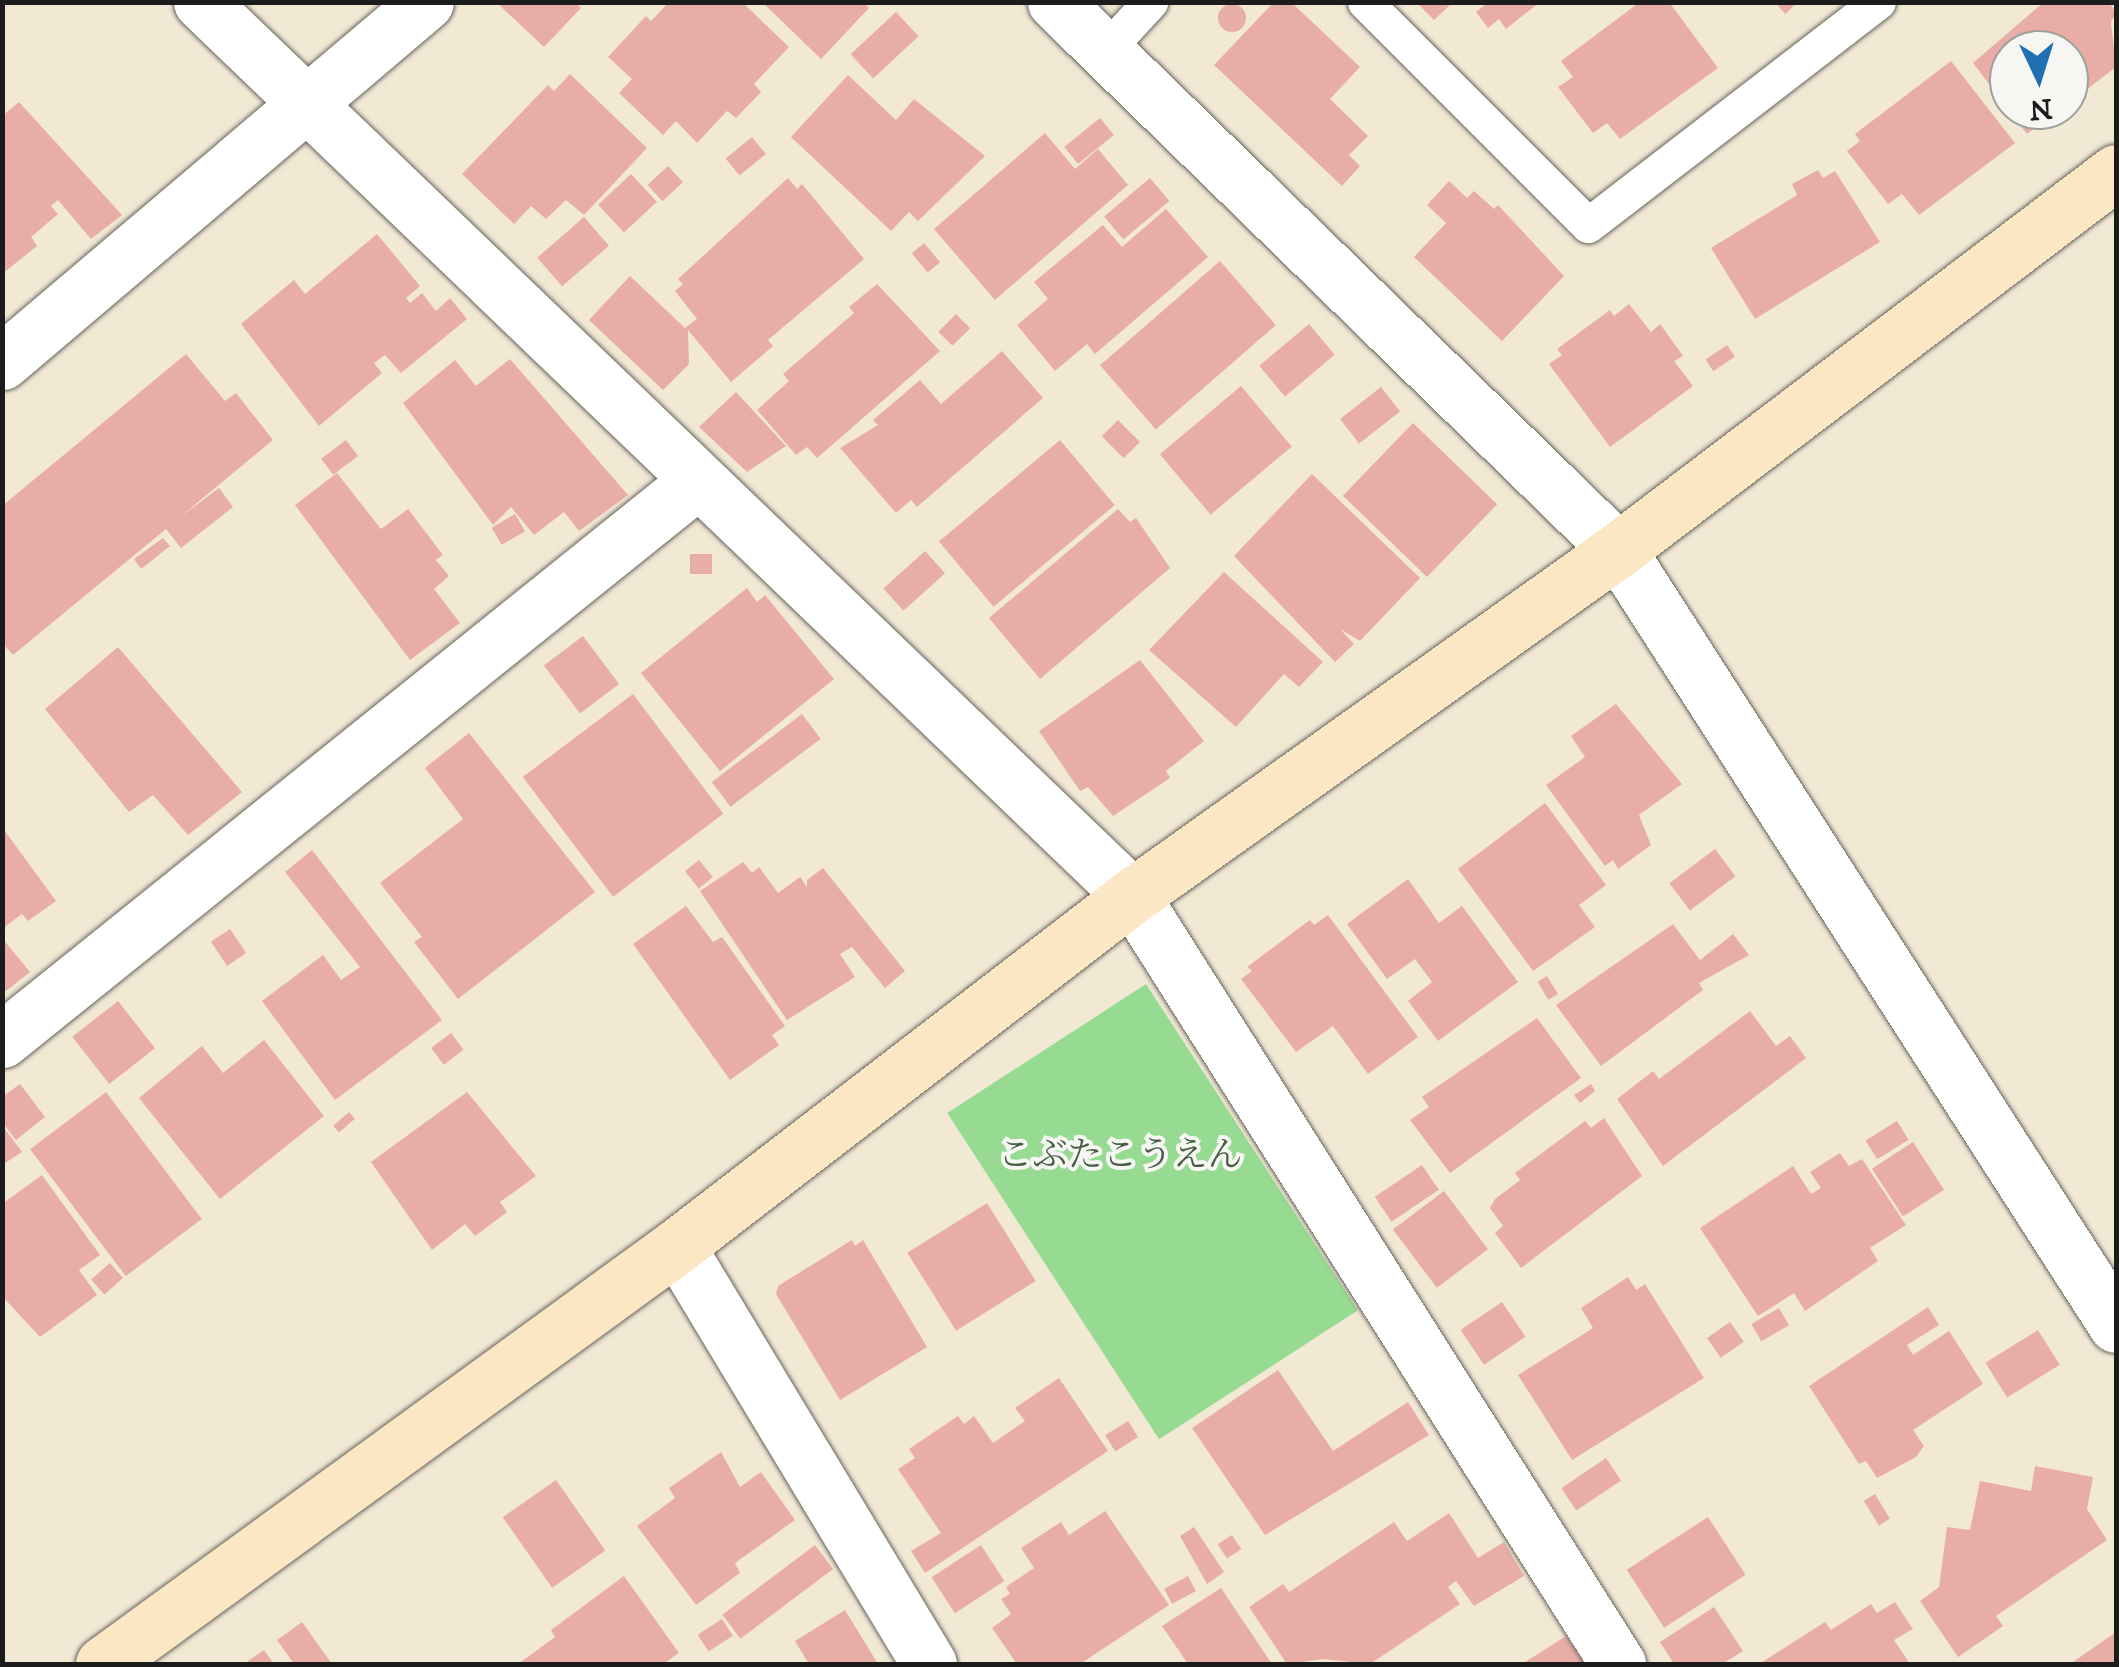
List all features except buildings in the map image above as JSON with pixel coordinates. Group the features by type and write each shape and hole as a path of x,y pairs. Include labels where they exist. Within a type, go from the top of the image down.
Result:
{"street":[{"path":"201,2 696,482 1132,896 1618,1664"},
{"path":"2,362 426,2"},
{"path":"1055,2 1618,550 2116,1325"},
{"path":"102,1664 677,1246 1132,896 1618,550 2116,172"},
{"path":"2,1040 696,482"},
{"path":"677,1246 930,1664"}],"lane":[{"path":"1105,51 1150,2"},
{"path":"1365,2 1588,225 1878,2"}],"green space":[{"name":"こぶたこうえん","path":"1146,984 1358,1310 1159,1439 947,1113"}]}
